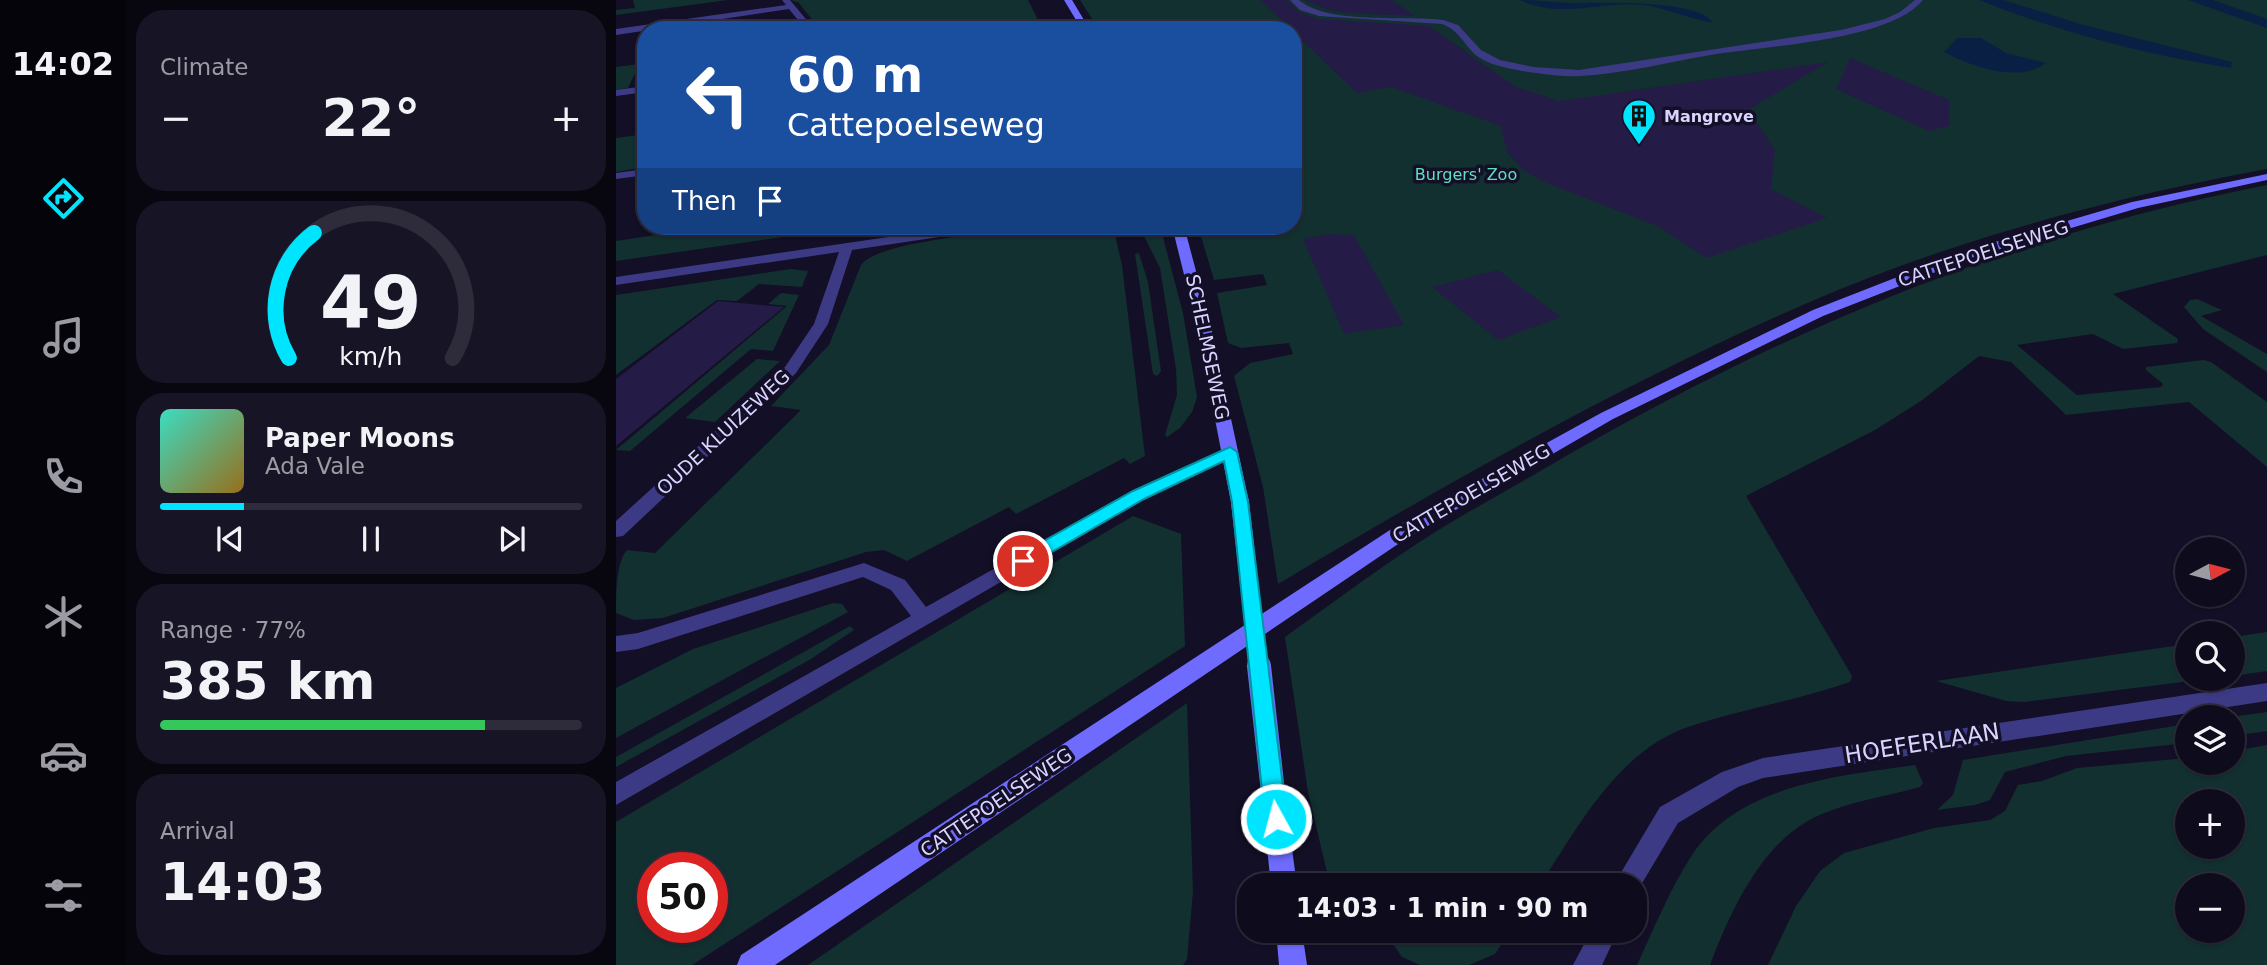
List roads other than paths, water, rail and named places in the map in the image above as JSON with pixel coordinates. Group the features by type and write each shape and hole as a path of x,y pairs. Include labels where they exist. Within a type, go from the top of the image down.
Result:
{"street":[{"path":"1068,0 1081,21"},
{"path":"1294,0 1306,9 1341,16 1443,22 1462,32 1479,53 1492,60 1542,71 1585,73 1637,68 1857,28 1899,16 1919,0"},
{"path":"682,21 789,3 804,21"},
{"path":"616,32 637,28"},
{"path":"616,93 637,90"},
{"path":"616,176 637,173"},
{"name":"CATTEPOELSEWEG","path":"751,965 1399,533 1607,416 1818,313 1969,254 2136,205 2267,177"},
{"path":"616,281 847,246 894,235"},
{"name":"SCHELMSEWEG","path":"1181,235 1192,270 1240,502 1282,873"},
{"name":"OUDE KLUIZEWEG","path":"616,531 791,370 821,324 847,246"},
{"path":"616,794 1138,495 1230,452"},
{"path":"616,644 638,642 864,570 898,585 923,617"},
{"name":"HOEFERLAAN","path":"1634,873 1669,815 1720,783 1763,768 2267,692"},
{"path":"1290,943 1293,965"},
{"path":"1587,965 1599,943"}],"water":[{"path":"1520,0 1671,6 1704,15 1712,22 1645,5 1551,9"},
{"path":"1979,0 2004,0 2080,24 2232,62 2231,68 2103,41"},
{"path":"2188,0 2213,0 2267,19 2267,28"},
{"path":"1957,38 1981,38 2006,53 2046,63 2022,72 1995,71 1967,63 1944,52"}],"place":[{"name":"Mangrove","path":"1639,146"}],"park label":[{"name":"Burgers' Zoo","path":"1466,174"}]}
